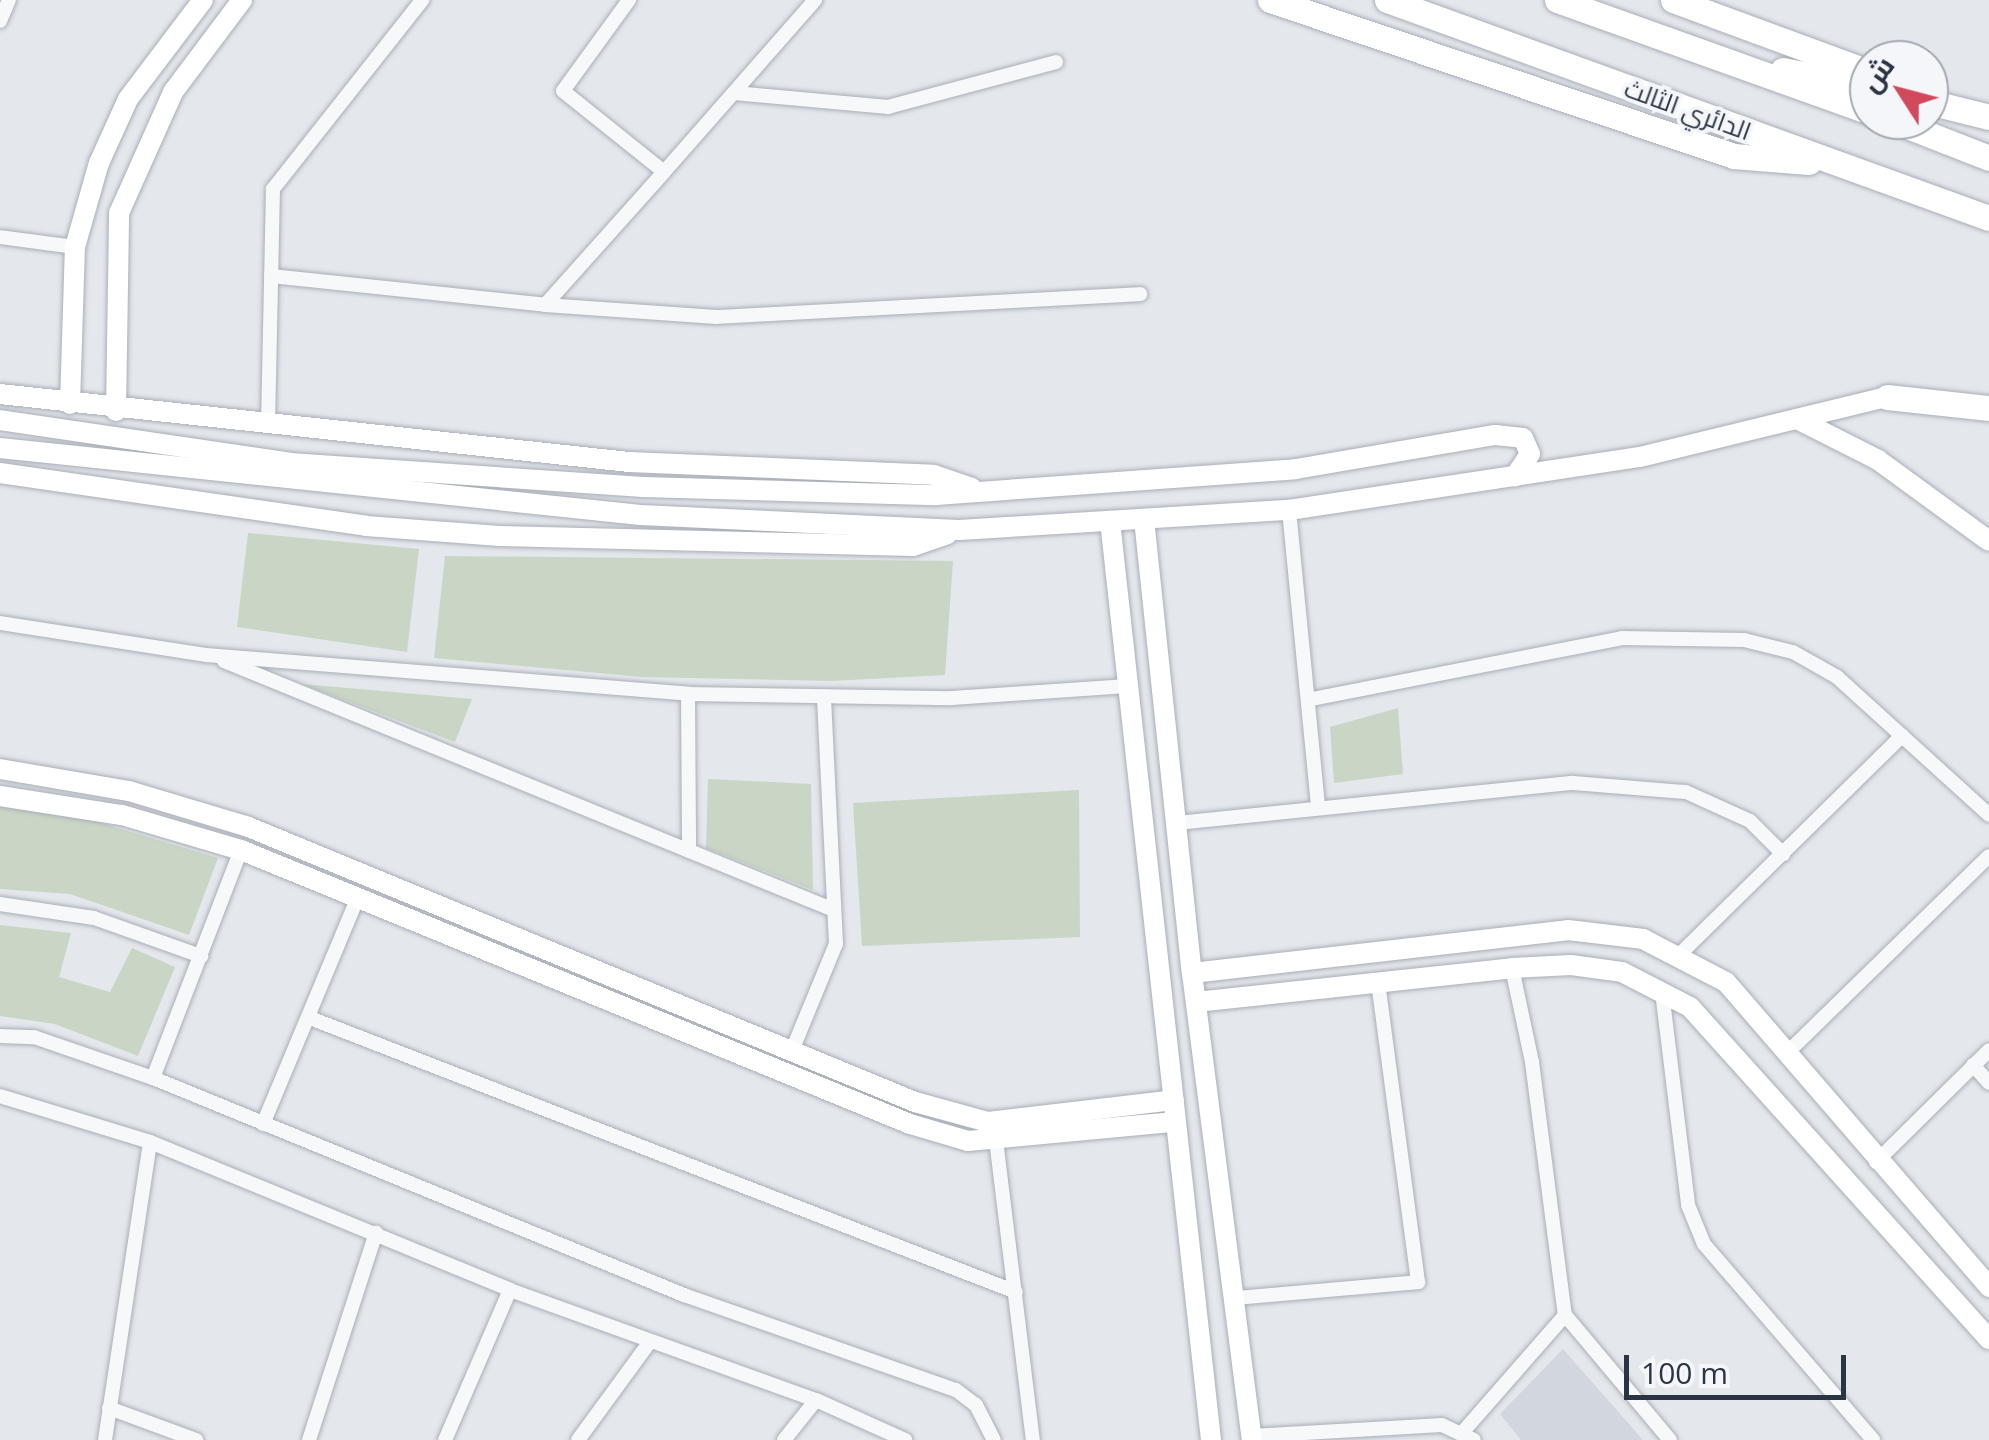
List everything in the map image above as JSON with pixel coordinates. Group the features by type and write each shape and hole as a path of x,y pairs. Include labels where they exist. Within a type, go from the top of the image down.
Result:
{"highway":[{"path":"1270,0 1733,156 1842,165"},
{"name":"الدائري الثالث","path":"1387,0 1958,207 1989,222"},
{"path":"1557,0 1849,105"},
{"path":"1673,0 1849,65"},
{"path":"1738,65 1849,84"},
{"path":"1949,105 1984,116"},
{"path":"1943,140 1989,158"},
{"path":"1887,397 1989,408"}],"street":[{"path":"0,21 9,0"},
{"path":"70,404 75,247 99,163 128,99 203,0"},
{"path":"116,411 119,213 173,92 242,0"},
{"path":"268,426 273,189 422,0"},
{"path":"629,0 563,90 664,172"},
{"path":"545,305 816,0"},
{"path":"734,93 888,107 1056,62"},
{"path":"0,237 75,247"},
{"path":"271,276 545,305 717,317 1140,294"},
{"path":"0,394 116,411 630,462 934,475 984,492"},
{"path":"0,448 641,515 959,530 1289,510 1640,457 1887,397"},
{"path":"1797,419 1878,460 1989,541"},
{"path":"0,420 309,464 643,487 984,492 1296,469 1495,434 1523,438 1530,454 1515,476"},
{"path":"0,472 366,526 500,536 913,546 959,530"},
{"path":"1289,510 1312,699 1318,808"},
{"path":"1144,519 1192,972 1252,1438 1442,1425 1467,1437 1546,1343 1565,1314"},
{"path":"1110,521 1211,1440"},
{"path":"0,623 208,654 688,694 952,698 1128,686"},
{"path":"1312,699 1622,638 1688,636 1793,652 1837,677 1989,815"},
{"path":"208,654 834,910"},
{"path":"688,694 689,851"},
{"path":"791,1053 836,944 824,696"},
{"path":"1679,955 1902,736"},
{"path":"0,769 129,791 246,826 915,1102 988,1122 1174,1100"},
{"path":"1177,823 1573,782 1686,792 1750,822 1783,854"},
{"path":"0,796 122,815 241,850 910,1124 968,1141 1174,1122"},
{"path":"153,1078 241,850"},
{"path":"1789,1051 1989,856"},
{"path":"264,1124 358,897"},
{"path":"0,904 94,918 201,956"},
{"path":"1192,972 1568,930 1642,939 1726,982 1789,1051 1876,1162 1989,1287"},
{"path":"1196,1002 1512,968 1571,965 1622,972 1690,1007 1989,1339"},
{"path":"1512,968 1532,1062 1565,1314 1670,1440"},
{"path":"1236,1298 1418,1282 1378,982"},
{"path":"1662,992 1688,1206 1704,1244 1873,1440"},
{"path":"310,1018 1016,1292"},
{"path":"0,1036 34,1037 153,1078 684,1295 956,1390 976,1404 994,1440"},
{"path":"1876,1162 1989,1050"},
{"path":"1973,1065 1989,1083"},
{"path":"0,1096 150,1142 510,1290 648,1343 816,1400 904,1440"},
{"path":"996,1140 1033,1440"},
{"path":"104,1440 150,1142"},
{"path":"309,1440 376,1233"},
{"path":"445,1440 510,1290"},
{"path":"578,1440 648,1343"},
{"path":"784,1440 816,1400"},
{"path":"109,1408 196,1440"}],"shaded area":[{"path":"1563,1349 1643,1440 1521,1440 1500,1414"}],"green space":[{"path":"248,533 419,549 407,652 237,627"},
{"path":"445,556 953,561 945,675 831,681 642,677 434,658"},
{"path":"302,684 472,699 455,742"},
{"path":"1398,708 1403,774 1334,783 1330,727"},
{"path":"708,779 811,784 813,890 706,848"},
{"path":"1079,790 1080,937 862,946 853,803"},
{"path":"0,806 61,811 218,858 189,935 70,894 0,889"},
{"path":"0,925 71,933 59,977 110,992 132,948 175,967 138,1056 55,1024 0,1016"}]}
